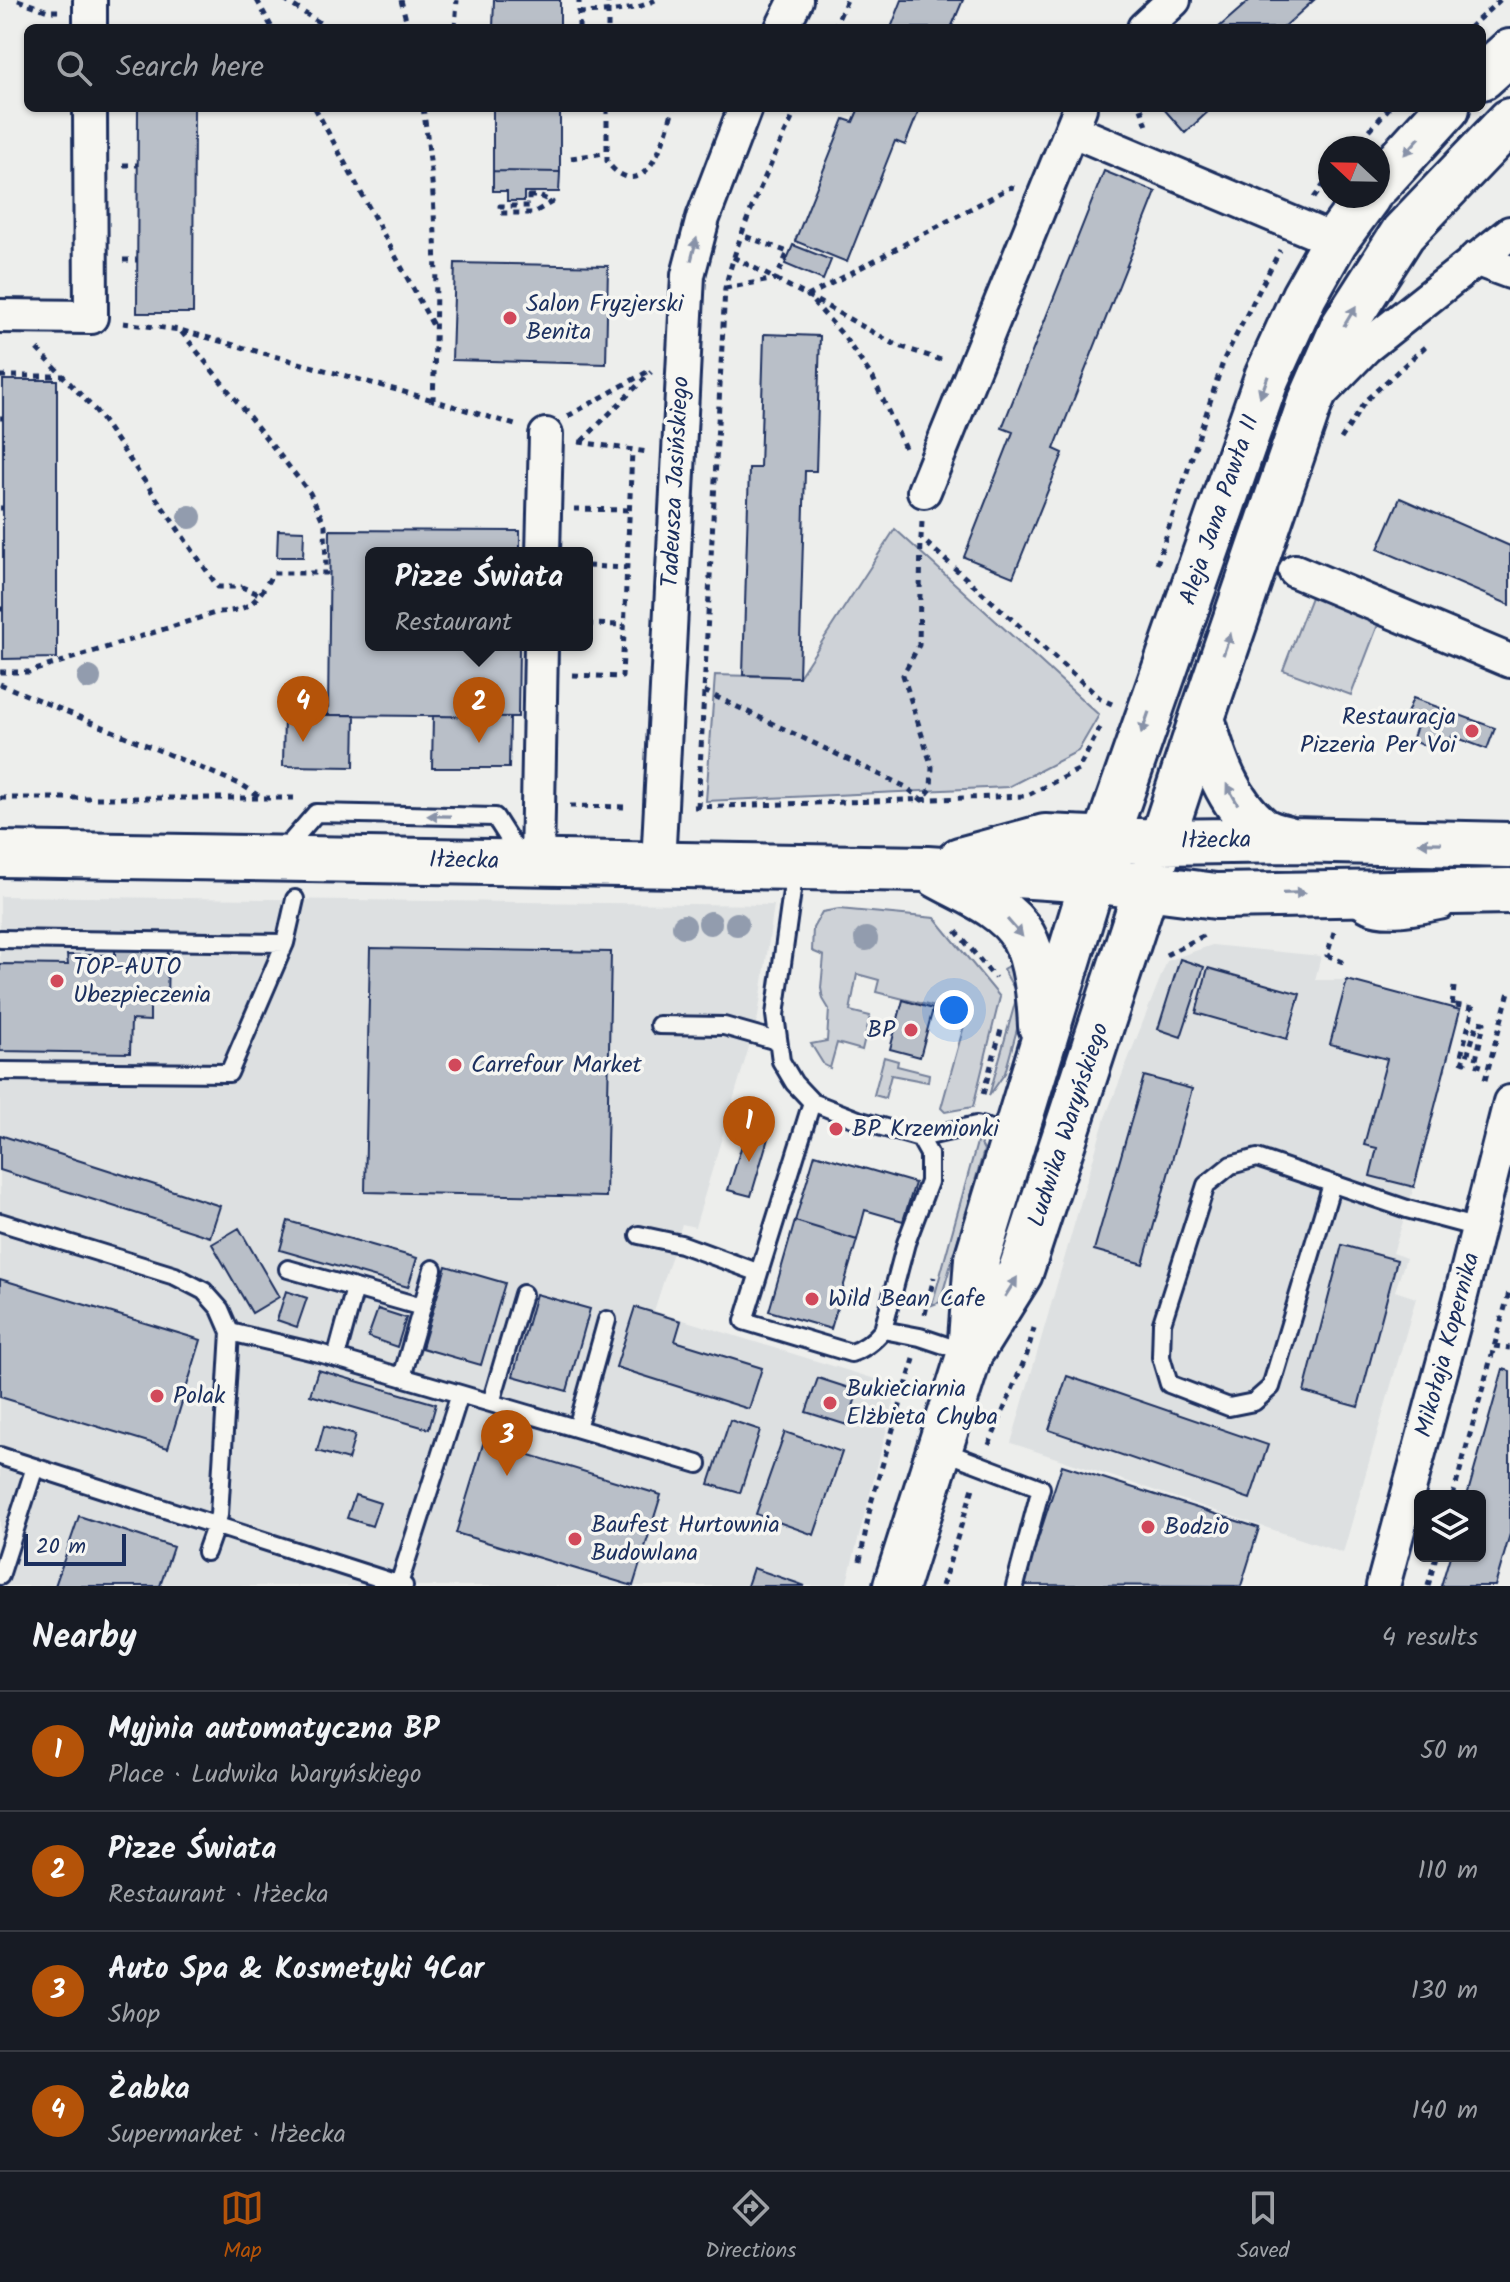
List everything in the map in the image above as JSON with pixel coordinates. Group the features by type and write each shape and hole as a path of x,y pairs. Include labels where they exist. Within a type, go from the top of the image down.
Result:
{"main road":[{"path":"1486,73 1510,52"},
{"path":"1390,171 1443,112"},
{"name":"Aleja Jana Pawła II","path":"1161,842 1309,405 1343,327 1403,233 1510,121"},
{"name":"Aleja Jana Pawła II","path":"1099,860 1267,377 1304,296 1335,241 1359,208"},
{"path":"1202,718 1213,757 1234,800 1263,830 1291,840"},
{"name":"Iłżecka","path":"0,854 927,869 1099,860 1161,842 1509,842"},
{"name":"Ludwika Waryńskiego","path":"970,1353 1020,1273 1161,842"},
{"name":"Iłżecka","path":"1099,860 1147,886 1341,911 1489,892"},
{"name":"Ludwika Waryńskiego","path":"877,1579 940,1449 970,1353 977,1259 995,1130 1042,1045 1099,860"},
{"name":"Ludwika Waryńskiego","path":"927,869 989,904 1023,936 1040,990 1042,1045"}],"street":[{"path":"784,24 796,0"},
{"path":"1148,24 1174,0"},
{"path":"0,316 91,317 90,112"},
{"name":"Tadeusza Jasińskiego","path":"658,865 684,311 695,243 716,179 743,112"},
{"path":"924,491 1075,119 1335,241"},
{"path":"1309,405 1366,347 1510,233"},
{"path":"1475,259 1510,272"},
{"path":"543,547 546,435"},
{"path":"1295,571 1510,661"},
{"path":"530,863 538,806 541,660"},
{"name":"Mikołaja Kopernika","path":"1383,1586 1510,1102"}],"lane":[{"path":"795,867 775,1015 781,1061 787,1072 812,1102 858,1120 920,1138 995,1130"},
{"path":"0,1071 229,1073 285,943 295,899"},
{"path":"0,939 285,943"},
{"path":"659,1025 724,1026 777,1041"},
{"path":"812,1102 744,1321 851,1353 861,1350 883,1330 906,1243 929,1182 929,1154 920,1138"},
{"path":"1332,1184 1271,1387 1254,1402 1229,1407 1169,1384 1161,1357 1162,1323 1206,1185 1231,1165 1257,1158 1407,1209 1478,1228"},
{"path":"0,1222 175,1276 204,1291 220,1309 230,1332 219,1515 206,1552"},
{"path":"639,1235 681,1244 757,1272"},
{"path":"288,1269 422,1307"},
{"path":"402,1377 433,1269"},
{"path":"336,1358 355,1288"},
{"path":"491,1403 523,1294"},
{"path":"577,1428 607,1320"},
{"path":"883,1330 920,1337 970,1353"},
{"path":"230,1332 336,1358 698,1464"},
{"path":"0,1456 215,1525 378,1582 402,1585 460,1394"},
{"path":"940,1449 1041,1488 1015,1586"},
{"path":"0,1576 35,1467"}],"path":[{"path":"18,0 48,11 90,13"},
{"path":"257,0 270,24"},
{"path":"284,0 322,24"},
{"path":"401,0 407,24"},
{"path":"455,24 457,0"},
{"path":"579,0 579,24"},
{"path":"608,0 608,24"},
{"path":"579,13 608,11 655,0"},
{"path":"836,24 847,0"},
{"path":"1473,24 1500,0"},
{"path":"317,112 436,331"},
{"path":"424,112 437,233 433,400"},
{"path":"607,112 605,153 609,165 629,178 642,176 652,164 672,112"},
{"path":"698,807 725,288 733,257 761,186 795,112"},
{"path":"1364,136 1386,112"},
{"path":"571,158 605,153"},
{"path":"695,243 733,257 808,296 1011,187 1043,200"},
{"path":"529,196 539,196 552,202 533,213 501,213 500,206 529,206 529,196"},
{"path":"742,235 788,252 776,279"},
{"path":"725,288 776,279"},
{"path":"91,317 180,330 433,400 546,435 632,451 678,452"},
{"path":"0,672 29,672 218,612 241,612 261,595 273,573 326,573 325,525 310,493 180,330"},
{"path":"1340,443 1366,400 1438,336"},
{"path":"546,435 562,419 655,368 581,442"},
{"path":"0,376 63,376 96,411 218,587 242,587 261,595"},
{"path":"541,660 622,677 632,451"},
{"path":"545,508 629,510"},
{"path":"921,538 919,645 903,675 932,767 931,789 922,800"},
{"path":"593,566 627,568"},
{"path":"593,624 624,625"},
{"path":"0,684 242,785 259,797 0,798"},
{"path":"704,691 906,787 922,800"},
{"path":"538,806 698,807 1026,796 1078,770 1112,704"},
{"path":"1341,911 1327,955 1345,963"},
{"path":"950,924 1002,987"},
{"path":"1454,987 1452,1007 1473,1008 1460,1060 1465,1062 1478,1022 1484,1023 1475,1064 1488,1068"},
{"path":"995,1130 1003,1021"},
{"path":"877,1579 871,1503 936,1271"},
{"path":"1455,1490 1510,1289"},
{"path":"1494,1346 1510,1348"},
{"path":"1428,1586 1434,1562"}],"shaded area":[{"path":"895,529 1099,715 1078,751 1008,787 706,801 715,675 799,677"},
{"path":"1311,597 1379,622 1351,695 1283,670"},
{"path":"0,896 774,905 758,1017 695,1227 682,1224 654,1311 898,1386 846,1586 0,1586"},
{"path":"839,909 935,918 1000,997 973,1107 945,1112 941,1108 967,1015 876,992 879,980 857,974 850,1011 870,1016 862,1050 837,1043 830,1068 824,1065 811,1044 827,1041 829,1009 821,988 824,956 812,951 813,928 822,912"},
{"path":"1212,945 1321,956 1315,980 1347,980 1460,1010 1414,1187 1393,1253 1406,1258 1395,1291 1416,1298 1343,1553 1011,1443 1105,1118 1167,961"},
{"path":"1021,959 1025,1000 1005,1073 989,1096 1015,1003 1016,992 1003,969"},
{"path":"884,1057 898,1061 897,1066 929,1074 928,1082 891,1075 885,1098 874,1095"},
{"path":"978,1139 984,1150 940,1302 932,1305"}],"building":[{"path":"494,0 560,0 560,24 493,24"},
{"path":"902,0 963,0 953,24 893,24"},
{"path":"1250,0 1314,0 1287,24 1223,24"},
{"path":"138,112 194,112 193,313 137,313"},
{"path":"493,112 560,112 560,172 493,171"},
{"path":"857,112 918,112 905,145 895,141 847,262 795,241 844,119 853,122"},
{"path":"1167,112 1208,112 1185,133"},
{"path":"493,171 560,172 559,192 524,192 524,201 507,201 507,191 493,191"},
{"path":"1104,171 1156,192 1054,449 1063,453 1013,577 964,557 1013,432 1002,428"},
{"path":"793,245 831,260 823,280 785,264"},
{"path":"455,263 608,266 606,364 452,360"},
{"path":"764,334 820,336 816,471 805,471 799,677 743,675 749,468 760,468"},
{"path":"3,380 57,380 57,658 3,659"},
{"path":"1400,498 1510,546 1510,605 1378,549"},
{"path":"278,530 304,531 303,557 277,557"},
{"path":"330,530 520,531 520,547 365,547 365,651 519,651 518,717 328,715"},
{"path":"1413,698 1495,728 1487,749 1452,736 1446,753 1412,741 1417,726 1404,721"},
{"path":"284,715 355,715 354,767 283,766"},
{"path":"433,716 510,717 509,768 432,768"},
{"path":"370,948 611,952 606,1197 365,1192"},
{"path":"115,949 168,950 167,1004 150,1003 150,1021 131,1020 130,1053 0,1051 0,964 68,965 67,955 115,955"},
{"path":"1180,959 1204,967 1181,1037 1158,1029"},
{"path":"1208,968 1300,994 1287,1039 1196,1013"},
{"path":"1347,980 1460,1010 1414,1187 1370,1176 1377,1148 1364,1145 1387,1059 1330,1044"},
{"name":"BP","path":"903,1000 933,1009 920,1057 890,1049"},
{"path":"1144,1076 1192,1089 1143,1264 1094,1250"},
{"path":"747,1129 769,1135 751,1196 728,1190"},
{"path":"0,1135 220,1206 210,1237 0,1170"},
{"path":"815,1154 915,1183 903,1221 865,1210 857,1240 795,1221"},
{"path":"288,1221 417,1258 408,1287 280,1250"},
{"path":"795,1221 857,1240 831,1329 769,1311"},
{"path":"239,1228 279,1297 252,1313 212,1244"},
{"path":"1342,1245 1397,1260 1358,1407 1304,1392"},
{"path":"446,1266 505,1283 481,1365 422,1348"},
{"path":"0,1279 201,1340 168,1448 0,1397"},
{"path":"286,1291 307,1298 297,1327 277,1320"},
{"path":"536,1294 590,1309 567,1391 513,1376"},
{"path":"635,1307 681,1321 675,1341 762,1368 749,1409 616,1367"},
{"path":"378,1309 406,1318 397,1347 368,1337"},
{"path":"1503,1369 1510,1371 1510,1534 1495,1586 1441,1586 1448,1562 1486,1562 1486,1490 1469,1490"},
{"path":"318,1370 436,1404 429,1429 310,1395"},
{"path":"1067,1376 1268,1445 1250,1499 1049,1430"},
{"path":"818,1378 858,1391 847,1425 806,1412"},
{"path":"730,1420 760,1430 740,1493 709,1484"},
{"path":"324,1426 355,1435 348,1460 317,1451"},
{"path":"785,1432 842,1452 814,1535 756,1514"},
{"path":"484,1441 661,1495 633,1586 456,1533"},
{"name":"Bodzio","path":"1062,1465 1259,1528 1241,1586 1023,1585"},
{"path":"355,1495 380,1503 372,1526 347,1518"},
{"path":"79,1516 173,1547 160,1586 55,1586"},
{"path":"753,1568 797,1583 805,1586 747,1586"}],"place":[{"name":"Salon Fryzjerski Benita","path":"510,318"},
{"name":"Restauracja Pizzeria Per Voi","path":"1472,731"},
{"name":"Żabka","path":"303,742"},
{"name":"Pizze Świata","path":"479,743"},
{"name":"TOP-AUTO Ubezpieczenia","path":"57,981"},
{"name":"BP","path":"911,1030"},
{"name":"Carrefour Market","path":"455,1065"},
{"name":"BP Krzemionki","path":"836,1129"},
{"name":"Myjnia automatyczna BP","path":"749,1162"},
{"name":"Wild Bean Cafe","path":"812,1299"},
{"name":"Polak","path":"157,1396"},
{"name":"Bukieciarnia Elżbieta Chyba","path":"830,1403"},
{"name":"Auto Spa & Kosmetyki 4Car","path":"507,1476"},
{"name":"Bodzio","path":"1148,1527"},
{"name":"Baufest Hurtownia Budowlana","path":"575,1539"}]}
